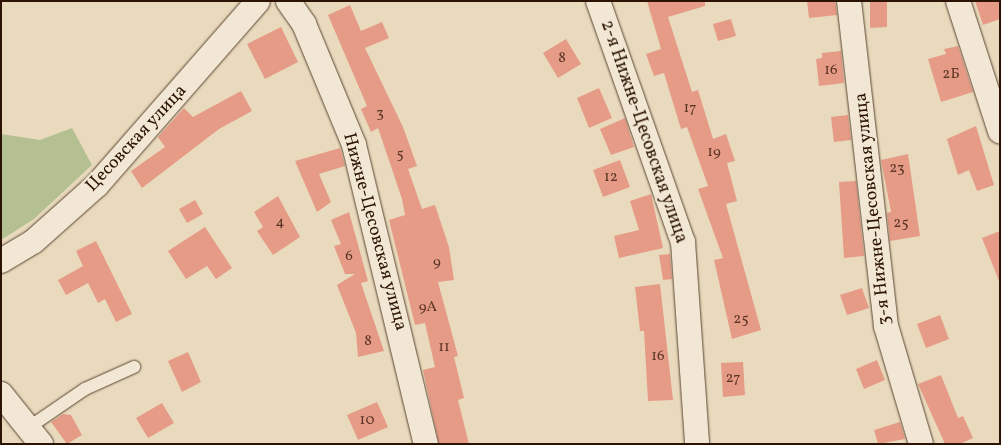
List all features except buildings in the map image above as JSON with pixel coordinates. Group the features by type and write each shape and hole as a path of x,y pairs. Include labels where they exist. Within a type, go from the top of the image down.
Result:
{"street":[{"name":"Цесовская улица","path":"1,261 33,242 97,185 258,1"},
{"name":"Нижне-Цесовская улица","path":"288,1 304,24 354,145 426,444"},
{"name":"2-я Нижне-Цесовская улица","path":"598,1 684,242 697,444"},
{"name":"3-я Нижне-Цесовская улица","path":"849,1 886,326 921,444"},
{"path":"958,1 1000,131"},
{"path":"1,394 34,436"}],"lane":[{"path":"34,436 85,390 134,367"}],"green space":[{"path":"72,128 92,165 34,219 1,240 1,134 40,140"}]}
